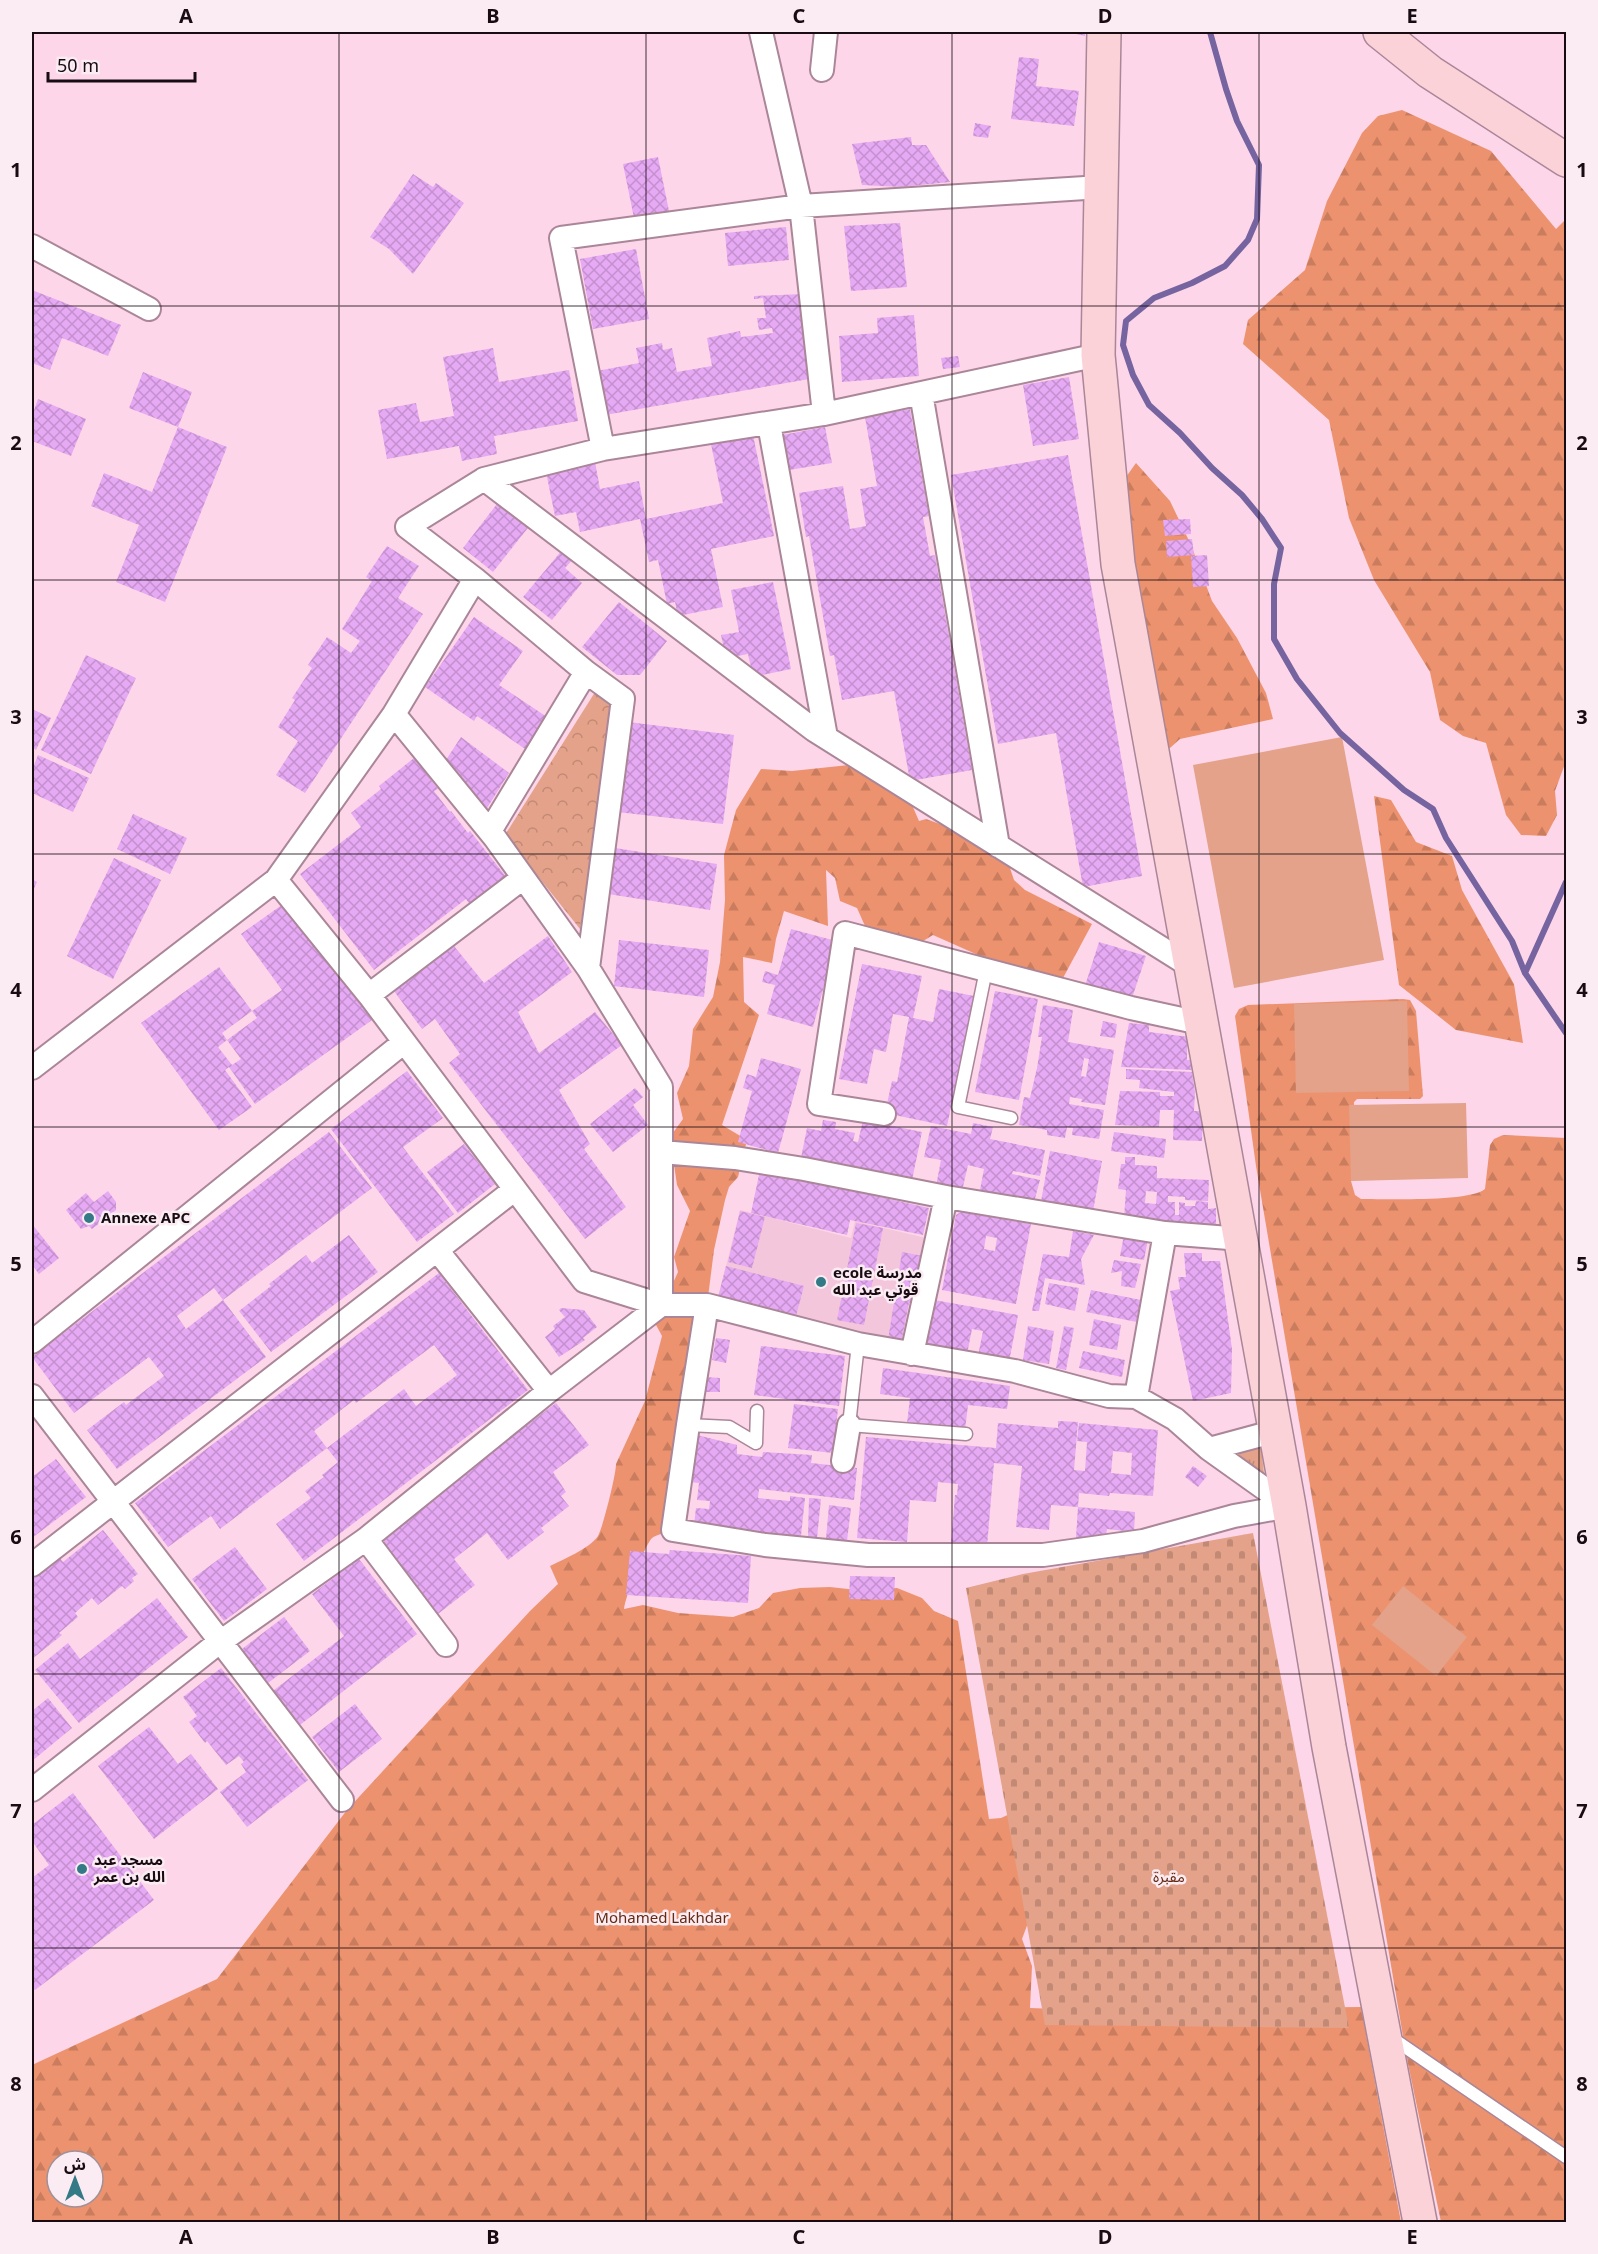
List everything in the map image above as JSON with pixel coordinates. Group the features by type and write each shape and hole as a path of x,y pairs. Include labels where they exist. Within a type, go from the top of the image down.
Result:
{"main road":[{"path":"1104,32 1098,355 1118,564 1200,1023 1242,1239 1329,1747 1420,2223"},
{"path":"1380,32 1430,72 1566,160"}],"street":[{"path":"761,32 801,206 824,414"},
{"path":"822,70 826,32"},
{"path":"603,449 561,238 801,206 1101,187"},
{"path":"32,246 149,309"},
{"path":"588,968 623,699 586,672 475,579 407,527 484,479 603,449 824,414 1098,355"},
{"path":"921,393 998,846"},
{"path":"769,424 826,737"},
{"path":"484,479 826,737 1190,966"},
{"path":"32,1068 276,880 394,714 475,579"},
{"path":"586,672 490,831 588,968 661,1087 661,1305"},
{"path":"394,714 495,838"},
{"path":"369,995 523,878"},
{"path":"276,880 369,995 584,1281 661,1305 707,1305 858,1344 1015,1371 1109,1396 1136,1397 1174,1419 1209,1449 1289,1506"},
{"path":"884,1114 819,1104 845,933 1131,1008 1200,1023"},
{"path":"32,1342 404,1043"},
{"path":"661,1152 746,1159 946,1197 1164,1233 1242,1239"},
{"path":"32,1565 514,1190"},
{"path":"912,1354 946,1197"},
{"path":"1136,1397 1164,1233"},
{"path":"437,1250 549,1390"},
{"path":"32,1790 222,1641 366,1539 549,1390 661,1305"},
{"path":"707,1305 673,1530 765,1545 868,1555 1043,1555 1143,1540 1234,1516 1289,1506"},
{"path":"32,1396 342,1800"},
{"path":"843,1461 849,1425"},
{"path":"1209,1449 1276,1431"},
{"path":"366,1539 446,1645"}],"lane":[{"path":"986,970 958,1107 1011,1118"},
{"path":"858,1344 849,1425 966,1434"},
{"path":"688,1425 729,1427 756,1443 757,1411"},
{"path":"1383,2032 1566,2157"}],"shaded area":[{"name":"ecole مدرسة قوتي عبد الله","path":"740,1210 851,1238 855,1221 926,1238 916,1303 909,1303 900,1343 718,1298"}],"green space":[{"path":"1402,110 1491,151 1556,229 1566,219 1566,761 1555,791 1557,815 1546,836 1521,835 1506,815 1486,743 1463,736 1440,720 1430,672 1374,580 1349,518 1329,420 1243,344 1248,320 1305,270 1327,201 1362,133 1378,116"},
{"path":"1136,463 1170,501 1191,545 1212,601 1237,638 1266,693 1273,719 1180,739 1161,756 1116,491"},
{"path":"597,689 616,696 580,929 505,835"},
{"path":"1342,737 1384,960 1234,988 1193,765"},
{"name":"Mohamed Lakhdar","path":"849,765 909,798 919,821 926,819 951,828 1009,865 1014,880 1025,890 1092,924 1063,978 1005,967 933,935 910,949 865,926 857,908 840,901 835,878 826,870 828,926 784,911 772,963 743,957 744,1002 759,1015 722,1125 747,1140 738,1177 729,1187 725,1200 714,1250 707,1305 676,1450 670,1461 671,1471 661,1534 652,1538 644,1551 624,1609 643,1605 678,1613 733,1617 759,1608 773,1593 800,1588 830,1587 857,1590 897,1588 922,1598 934,1611 958,1621 989,1819 1001,1818 1014,1812 1032,1912 1022,1939 1032,1966 1030,2008 1084,2010 1361,2007 1401,2222 32,2222 32,2065 217,1979 347,1810 530,1611 558,1584 550,1566 583,1549 598,1536 609,1501 616,1464 645,1401 662,1336 655,1323 678,1272 674,1257 690,1211 677,1185 670,1137 683,1119 677,1093 689,1066 693,1029 713,997 720,962 725,900 724,855 736,810 761,769 792,771"},
{"path":"1374,796 1391,800 1416,842 1452,856 1462,890 1514,984 1523,1043 1456,1030 1399,985"},
{"path":"1410,1000 1416,1011 1423,1096 1420,1099 1357,1099 1354,1102 1351,1181 1355,1195 1361,1199 1407,1199 1446,1198 1477,1193 1485,1189 1490,1145 1494,1139 1503,1135 1566,1138 1566,2222 1441,2222 1406,2054 1256,1166 1235,1016 1239,1009 1248,1005"},
{"path":"1407,1001 1409,1091 1296,1093 1294,1004"},
{"path":"1466,1103 1468,1178 1351,1181 1349,1105"},
{"path":"1260,1440 1264,1473 1252,1474 1226,1451"},
{"name":"مقبرة","path":"1253,1533 1349,2028 1045,2025 966,1588 1023,1574"},
{"path":"1403,1586 1467,1637 1436,1676 1372,1625"}],"building":[{"path":"1068,32 1085,32 1085,36"},
{"path":"1019,57 1039,59 1036,86 1079,91 1074,126 1011,119"},
{"path":"975,123 991,126 988,138 973,136"},
{"path":"911,137 912,145 926,145 950,182 901,187 862,185 852,144"},
{"path":"658,157 669,211 634,218 623,164"},
{"path":"413,174 433,187 436,183 464,203 413,274 389,249 370,237"},
{"path":"900,223 907,287 851,291 844,226"},
{"path":"786,227 789,260 728,266 725,233"},
{"path":"636,249 649,319 593,329 580,259"},
{"path":"32,290 121,325 108,356 62,338 50,370 32,363"},
{"path":"803,294 809,327 803,327 809,379 605,415 597,371 639,363 636,348 662,343 663,350 672,348 677,372 712,366 707,338 740,331 741,337 773,333 772,328 759,330 757,318 766,318 763,298 754,299 754,296"},
{"path":"914,315 919,376 842,382 839,336 878,333 877,318"},
{"path":"493,348 499,382 569,370 578,421 494,436 497,454 462,461 459,446 387,459 378,410 416,403 420,422 454,416 443,357"},
{"path":"958,356 960,367 943,369 941,358"},
{"path":"143,372 192,392 178,427 129,408"},
{"path":"1069,377 1079,439 1033,446 1023,385"},
{"path":"38,399 86,419 71,456 32,441 32,416"},
{"path":"910,409 929,516 923,517 930,556 935,555 972,770 910,781 894,691 842,700 834,655 830,656 799,493 843,486 850,529 866,526 860,489 877,486 865,417"},
{"path":"178,427 227,447 165,602 116,582 139,525 91,506 104,473 152,492"},
{"path":"825,427 832,463 789,470 782,435"},
{"path":"753,435 774,536 711,549 723,607 678,616 675,602 667,604 658,560 649,562 640,519 580,532 576,512 555,516 546,472 595,462 600,489 639,481 646,519 723,503 711,444"},
{"path":"1068,455 1142,876 1083,887 1056,733 998,744 951,475"},
{"path":"500,500 531,524 493,572 463,548"},
{"path":"1190,519 1191,534 1165,536 1163,520"},
{"path":"1192,539 1194,555 1167,557 1166,541"},
{"path":"387,546 419,566 398,598 423,614 305,793 276,775 298,741 278,727 295,700 292,698 312,668 308,665 327,637 351,653 360,641 342,629 372,581 366,577"},
{"path":"563,549 574,558 565,568 582,583 552,620 523,597"},
{"path":"1207,555 1209,586 1193,587 1191,556"},
{"path":"773,582 791,669 753,677 748,654 726,658 721,635 739,632 731,590"},
{"path":"619,602 667,641 640,675 617,675 582,647"},
{"path":"474,617 523,651 499,685 553,721 531,753 477,716 474,721 425,687"},
{"path":"86,655 136,678 91,774 41,750"},
{"path":"32,709 51,718 36,750 32,747"},
{"path":"628,722 734,735 723,824 617,812"},
{"path":"461,737 509,773 482,816 442,766"},
{"path":"38,755 89,778 73,812 32,793 32,770"},
{"path":"414,758 438,789 434,791 450,812 468,833 470,831 507,878 471,906 466,899 374,970 300,874 361,827 351,813 381,789 379,786"},
{"path":"133,814 187,838 170,874 117,849"},
{"path":"615,848 717,864 710,910 608,894"},
{"path":"114,858 161,880 113,979 67,956"},
{"path":"32,879 37,882 32,893"},
{"path":"286,902 372,1020 255,1104 229,1067 225,1070 252,1107 219,1130 141,1023 219,967 252,1011 282,990 241,934","holes":["252,1011 257,1018 227,1040 222,1033","227,1040 241,1059 232,1065 218,1047"]},
{"path":"791,929 836,941 813,1027 767,1014 775,985 762,982 765,971 778,975"},
{"path":"548,936 572,972 518,1012 539,1053 595,1012 622,1045 559,1090 590,1144 584,1149 626,1207 585,1239 449,1063 460,1054 435,1019 422,1029 394,991 454,946 484,983"},
{"path":"619,940 709,950 704,997 614,986"},
{"path":"1099,942 1146,956 1130,1004 1084,989"},
{"path":"862,964 922,976 913,1018 933,1022 939,989 974,996 947,1126 885,1113 892,1081 897,1082 909,1017 893,1014 886,1052 874,1049 867,1084 839,1079"},
{"path":"995,991 1038,999 1019,1100 975,1092"},
{"path":"1043,1005 1073,1010 1068,1042 1114,1050 1105,1105 1081,1102 1082,1099 1070,1097 1069,1104 1104,1110 1099,1139 1072,1135 1073,1128 1067,1127 1065,1138 1047,1135 1047,1130 1019,1125 1024,1097 1030,1098 1037,1068 1042,1037 1038,1037","holes":["1084,1058 1089,1059 1086,1077 1081,1076"]},
{"path":"1103,1021 1117,1024 1115,1038 1100,1036"},
{"path":"1129,1023 1149,1025 1149,1032 1189,1037 1187,1060 1190,1060 1192,1070 1121,1067"},
{"path":"761,1058 801,1069 778,1153 738,1142 752,1091 743,1088 747,1074 756,1077"},
{"path":"1126,1069 1192,1072 1195,1092 1194,1111 1203,1111 1202,1141 1173,1140 1174,1110 1160,1110 1159,1127 1115,1125 1120,1091 1160,1092 1160,1096 1174,1096 1174,1092 1139,1088 1140,1080 1126,1079"},
{"path":"407,1071 443,1118 403,1147 454,1214 417,1242 331,1129"},
{"path":"635,1088 643,1097 633,1105 648,1125 613,1152 590,1124"},
{"path":"823,1120 836,1122 835,1129 855,1133 853,1141 858,1142 863,1120 922,1132 912,1180 801,1158 807,1128 821,1131"},
{"path":"973,1123 993,1127 990,1139 1045,1150 1040,1176 1013,1171 1012,1174 1040,1180 1034,1202 979,1195 984,1169 968,1165 962,1191 936,1186 941,1160 924,1157 931,1126 971,1134"},
{"path":"329,1132 372,1188 223,1300 266,1357 117,1469 87,1430 124,1402 126,1405 164,1376 149,1357 74,1413 32,1357","holes":["214,1288 223,1300 186,1329 177,1316"]},
{"path":"1114,1132 1166,1139 1164,1158 1111,1151"},
{"path":"464,1144 495,1184 458,1213 427,1172"},
{"path":"1050,1151 1102,1161 1092,1217 1040,1207"},
{"path":"1125,1157 1135,1157 1135,1165 1157,1166 1157,1178 1209,1180 1208,1201 1185,1200 1185,1197 1168,1196 1168,1202 1175,1202 1175,1215 1179,1215 1179,1202 1185,1203 1185,1206 1195,1206 1196,1201 1208,1202 1208,1209 1216,1208 1216,1236 1124,1218 1126,1190 1118,1189 1121,1164 1125,1164","holes":["1146,1191 1157,1192 1156,1204 1145,1203"]},
{"path":"760,1170 929,1208 923,1235 850,1220 847,1235 751,1213"},
{"name":"Annexe APC","path":"108,1191 116,1202 116,1210 92,1229 89,1226 81,1229 66,1210 86,1193 94,1202"},
{"path":"740,1211 765,1217 752,1268 728,1262"},
{"path":"961,1212 1031,1224 1016,1304 942,1290 956,1215","holes":["986,1236 997,1238 995,1251 984,1249"]},
{"path":"856,1223 883,1228 864,1325 837,1320"},
{"path":"32,1224 59,1258 39,1274 32,1265"},
{"path":"1073,1231 1094,1235 1081,1259 1085,1285 1045,1278 1039,1311 1032,1311 1043,1254 1069,1257"},
{"path":"349,1235 378,1272 271,1352 239,1311 306,1255 312,1263"},
{"path":"1124,1235 1148,1239 1144,1260 1120,1256"},
{"path":"902,1252 923,1256 916,1303 909,1303 901,1343 888,1340"},
{"path":"1184,1253 1202,1253 1202,1261 1220,1261 1232,1349 1231,1393 1193,1401 1170,1291 1180,1289 1178,1277 1186,1277"},
{"path":"1114,1260 1141,1264 1135,1288 1121,1286 1122,1271 1111,1273"},
{"path":"726,1266 804,1286 796,1316 718,1297"},
{"path":"439,1273 528,1390 304,1561 276,1524 311,1498 305,1491 324,1477 322,1475 338,1462 327,1448 220,1529 211,1516 168,1547 135,1503","holes":["434,1345 457,1375 416,1406 404,1389 327,1448 314,1431 354,1400 356,1403"]},
{"path":"1049,1283 1079,1288 1075,1311 1045,1304"},
{"path":"1091,1290 1141,1300 1137,1322 1086,1312"},
{"path":"934,1300 1018,1315 1009,1362 978,1356 983,1331 972,1329 967,1354 926,1347"},
{"path":"561,1308 584,1310 597,1327 583,1338 585,1340 559,1357 545,1337 555,1329 553,1326 565,1317 559,1310"},
{"path":"1094,1319 1121,1325 1117,1350 1089,1345"},
{"path":"1028,1326 1054,1331 1049,1364 1023,1360"},
{"path":"1064,1326 1074,1328 1066,1370 1056,1368"},
{"path":"716,1338 730,1340 726,1363 712,1360"},
{"path":"761,1346 845,1356 839,1406 754,1395"},
{"path":"1083,1351 1125,1360 1122,1377 1079,1368"},
{"path":"883,1368 1010,1386 1007,1409 968,1405 965,1430 907,1423 910,1398 880,1394"},
{"path":"706,1377 720,1378 720,1392 706,1392"},
{"path":"556,1403 589,1445 553,1472 566,1492 561,1496 569,1506 541,1528 544,1532 508,1560 487,1533 454,1559 475,1585 438,1614 379,1538"},
{"path":"794,1404 838,1409 833,1453 788,1448"},
{"path":"1058,1421 1078,1422 1074,1470 1085,1471 1087,1442 1077,1441 1079,1423 1158,1430 1153,1496 1079,1493 1078,1507 1051,1505 1049,1530 1016,1527 1022,1466 994,1463 987,1547 951,1544 958,1484 938,1482 936,1502 910,1500 907,1542 857,1538 866,1437 996,1448 998,1423 1058,1428","holes":["1113,1451 1132,1453 1131,1475 1111,1473"]},
{"path":"697,1435 737,1445 737,1454 762,1457 763,1452 812,1455 811,1463 857,1468 854,1500 759,1489 758,1498 790,1501 790,1496 805,1498 801,1536 694,1525 696,1508 709,1509 710,1501 697,1500 699,1483 690,1482"},
{"path":"56,1459 86,1497 32,1538 32,1477"},
{"path":"1193,1466 1207,1476 1198,1487 1185,1477"},
{"path":"809,1498 821,1499 817,1538 808,1537"},
{"path":"829,1505 851,1508 847,1541 826,1539"},
{"path":"1078,1507 1135,1512 1134,1532 1107,1529 1105,1540 1076,1538"},
{"path":"103,1530 138,1574 132,1578 134,1581 125,1589 122,1586 98,1605 92,1598 75,1613 78,1617 59,1633 62,1635 32,1659 32,1578 59,1557 63,1562"},
{"path":"235,1547 267,1589 224,1621 192,1579"},
{"path":"670,1550 751,1556 748,1603 626,1595 630,1551 669,1554"},
{"path":"359,1559 417,1634 296,1728 269,1694 344,1636 312,1594"},
{"path":"850,1576 895,1577 894,1600 849,1599"},
{"path":"157,1598 188,1637 79,1723 35,1670 68,1643 80,1659"},
{"path":"284,1617 310,1651 268,1683 242,1649"},
{"path":"221,1668 308,1780 247,1827 220,1792 246,1772 241,1764 244,1762 239,1756 226,1765 207,1741 205,1743 189,1722 197,1716 183,1697"},
{"path":"48,1698 72,1728 32,1761 32,1711"},
{"path":"355,1704 382,1739 339,1772 312,1737"},
{"path":"149,1727 178,1764 191,1754 218,1789 154,1839 98,1766"},
{"path":"73,1793 154,1900 35,1990 32,1986 32,1878 49,1865 32,1841 32,1825"}],"waterway":[{"path":"1210,32 1237,121 1259,165 1257,219 1248,240 1225,266 1192,283 1154,298 1126,321 1123,345 1133,375 1149,405 1242,495 1262,519 1281,548 1274,584 1274,639 1297,679 1340,733 1404,790 1433,809 1446,838 1512,941 1525,973 1566,1033"},
{"path":"1525,973 1566,882"}],"place":[{"name":"Annexe APC","path":"89,1218"},
{"name":"ecole مدرسة قوتي عبد الله","path":"821,1282"},
{"name":"مسجد عبد الله بن عمر","path":"82,1869"}]}
